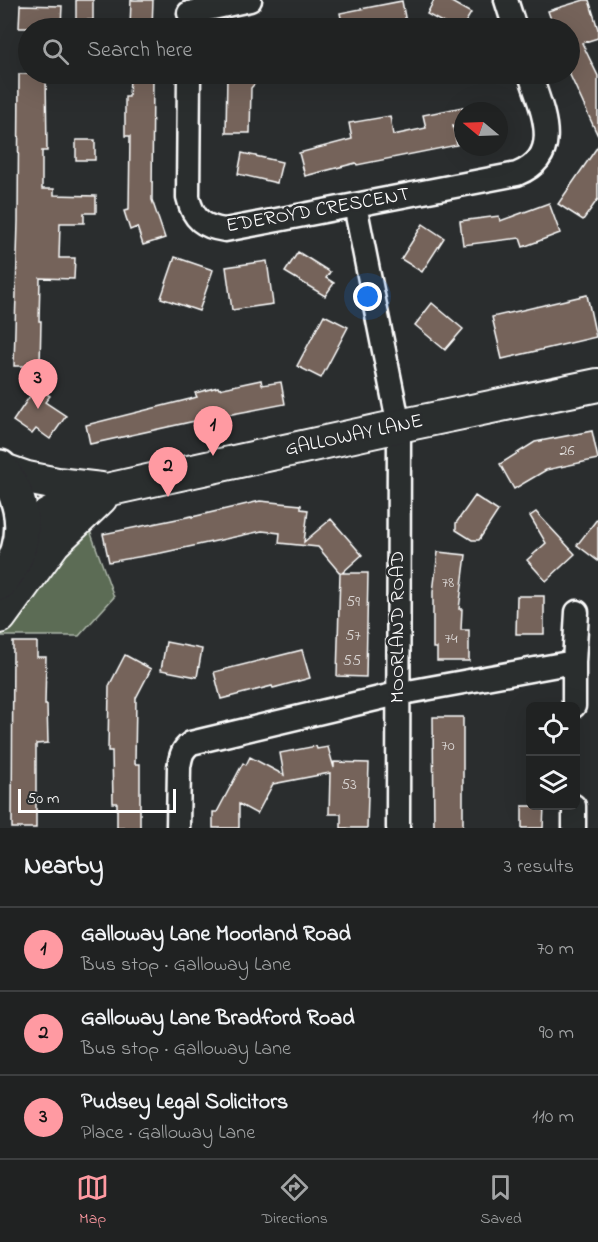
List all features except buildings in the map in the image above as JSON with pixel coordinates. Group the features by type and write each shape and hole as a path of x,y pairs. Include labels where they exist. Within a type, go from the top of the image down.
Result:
{"highway":[{"path":"0,584 7,576 22,534 22,520 16,494 1,468"}],"main road":[{"name":"GALLOWAY LANE","path":"22,534 37,522 68,504 111,489 598,385"},
{"name":"GALLOWAY LANE","path":"1,468 57,484 111,489"},
{"path":"0,617 54,543 111,489"}],"street":[{"path":"189,14 249,0"},
{"path":"506,0 512,18"},
{"name":"EDEROYD CRESCENT","path":"189,84 190,207 203,224 225,230 517,174 528,169 543,152 546,138 546,124 533,84"},
{"name":"MOORLAND ROAD","path":"355,205 399,426 398,828"},
{"path":"574,702 577,612"},
{"path":"178,828 179,766 184,748 191,743 397,694 574,662"},
{"path":"574,810 574,828"}],"green space":[{"path":"84,514 114,597 79,636 0,636 0,617"}],"place":[{"name":"Pudsey Legal Solicitors","path":"38,409"},
{"name":"Galloway Lane Moorland Road","path":"213,456"},
{"name":"Galloway Lane Bradford Road","path":"168,497"}]}
